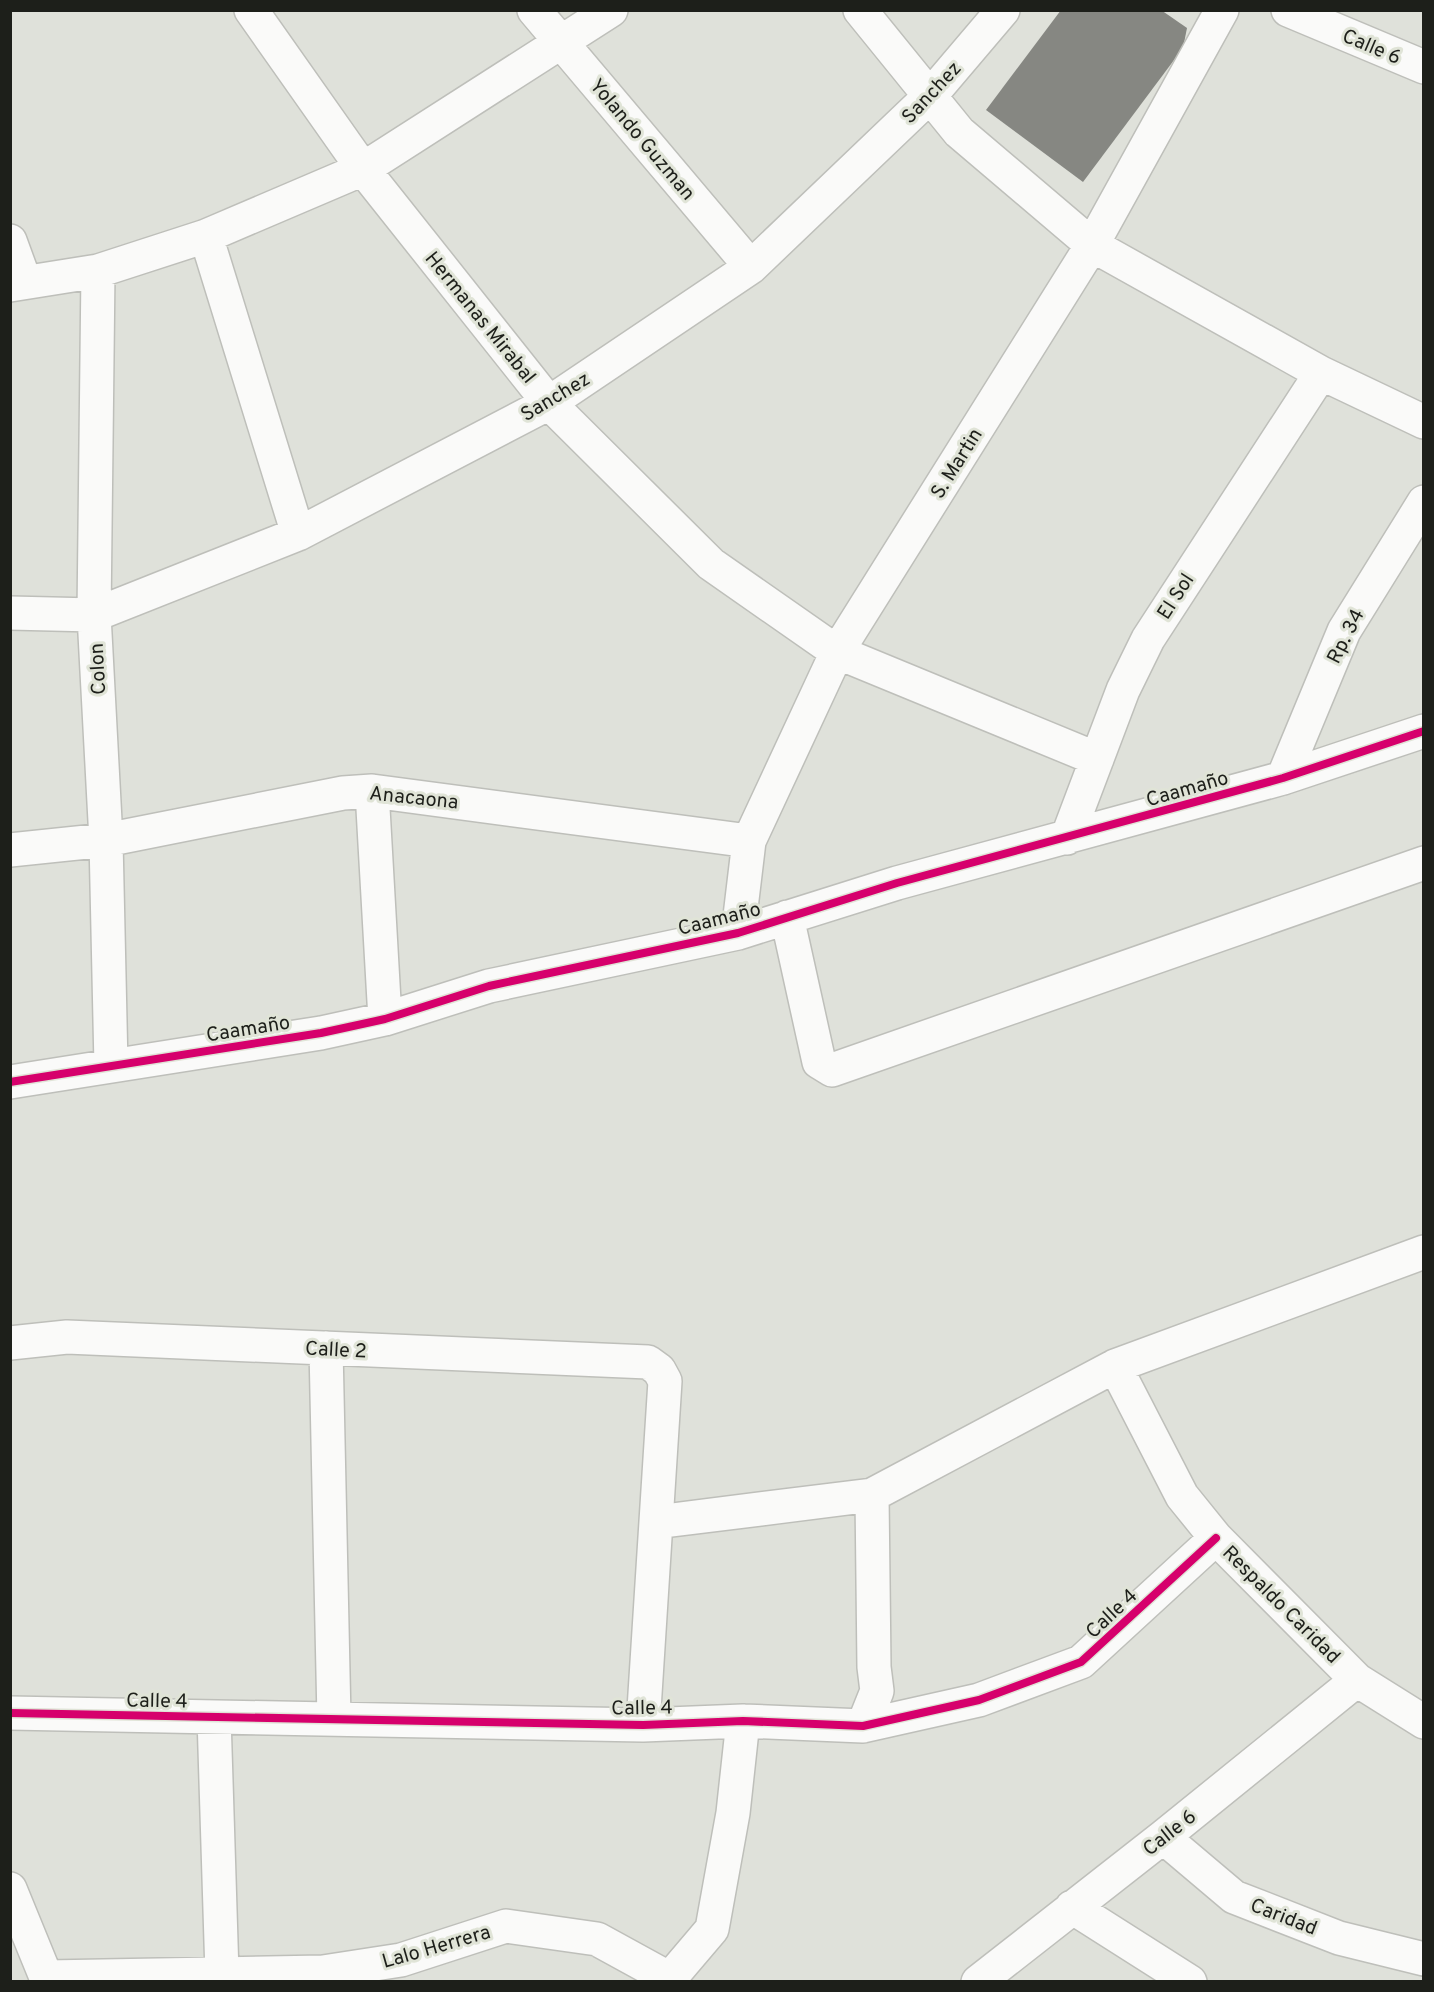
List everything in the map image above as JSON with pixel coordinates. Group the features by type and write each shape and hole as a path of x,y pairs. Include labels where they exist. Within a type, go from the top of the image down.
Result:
{"street":[{"name":"Hermanas Mirabal","path":"251,10 363,169 549,403 711,564 837,652 1097,759"},
{"name":"Yolando Guzman","path":"534,10 751,267"},
{"path":"10,241 18,284 98,271 206,236 363,169 563,44 611,10"},
{"path":"860,10 959,132 1092,245 1321,373 1424,422"},
{"name":"Sanchez","path":"10,613 94,615 298,534 549,403 751,267 930,96 1004,10"},
{"name":"S. Martin","path":"738,933 749,841 837,652 1092,245 1222,10"},
{"name":"Calle 6","path":"1288,10 1424,68"},
{"path":"206,236 298,534"},
{"name":"Colon","path":"98,271 94,615 106,840 111,1066"},
{"name":"El Sol","path":"1067,838 1123,690 1148,639 1321,373"},
{"name":"Rp. 34","path":"1283,778 1344,631 1424,501"},
{"name":"Caamaño","path":"10,1082 321,1033 385,1019 479,988 738,933 897,883 1283,778 1424,731"},
{"path":"372,790 385,1019"},
{"name":"Anacaona","path":"10,850 106,840 343,793 372,790 749,841"},
{"path":"787,917 819,1062 832,1070 1424,863"},
{"path":"643,1725 656,1522 872,1495 1115,1366 1424,1252"},
{"name":"Calle 2","path":"10,1343 67,1337 648,1362 659,1370 665,1382 656,1522"},
{"path":"326,1348 334,1719"},
{"name":"Respaldo Caridad","path":"1115,1366 1182,1496 1216,1538 1357,1680 1424,1722"},
{"path":"863,1726 878,1691 874,1667 872,1495"},
{"name":"Calle 4","path":"10,1713 643,1725 743,1721 863,1726 979,1700 1081,1662 1216,1538"},
{"name":"Calle 6","path":"978,1982 1163,1837 1357,1680"},
{"path":"214,1717 222,1974"},
{"path":"669,1980 712,1929 732,1813 743,1721"},
{"name":"Caridad","path":"1163,1837 1234,1897 1339,1938 1424,1959"},
{"path":"12,1901 48,1979"},
{"path":"1072,1907 1190,1982"},
{"name":"Lalo Herrera","path":"48,1979 323,1972 401,1960 506,1926 597,1939 669,1980"}],"building":[{"path":"1061,10 1161,10 1187,28 1183,48 1083,182 986,110"}],"cycle path":[{"path":"10,1082 321,1033 385,1019 489,986 738,933 897,883 1283,778 1424,731"},
{"path":"10,1713 643,1725 743,1721 863,1726 979,1700 1081,1662 1216,1538"}]}
